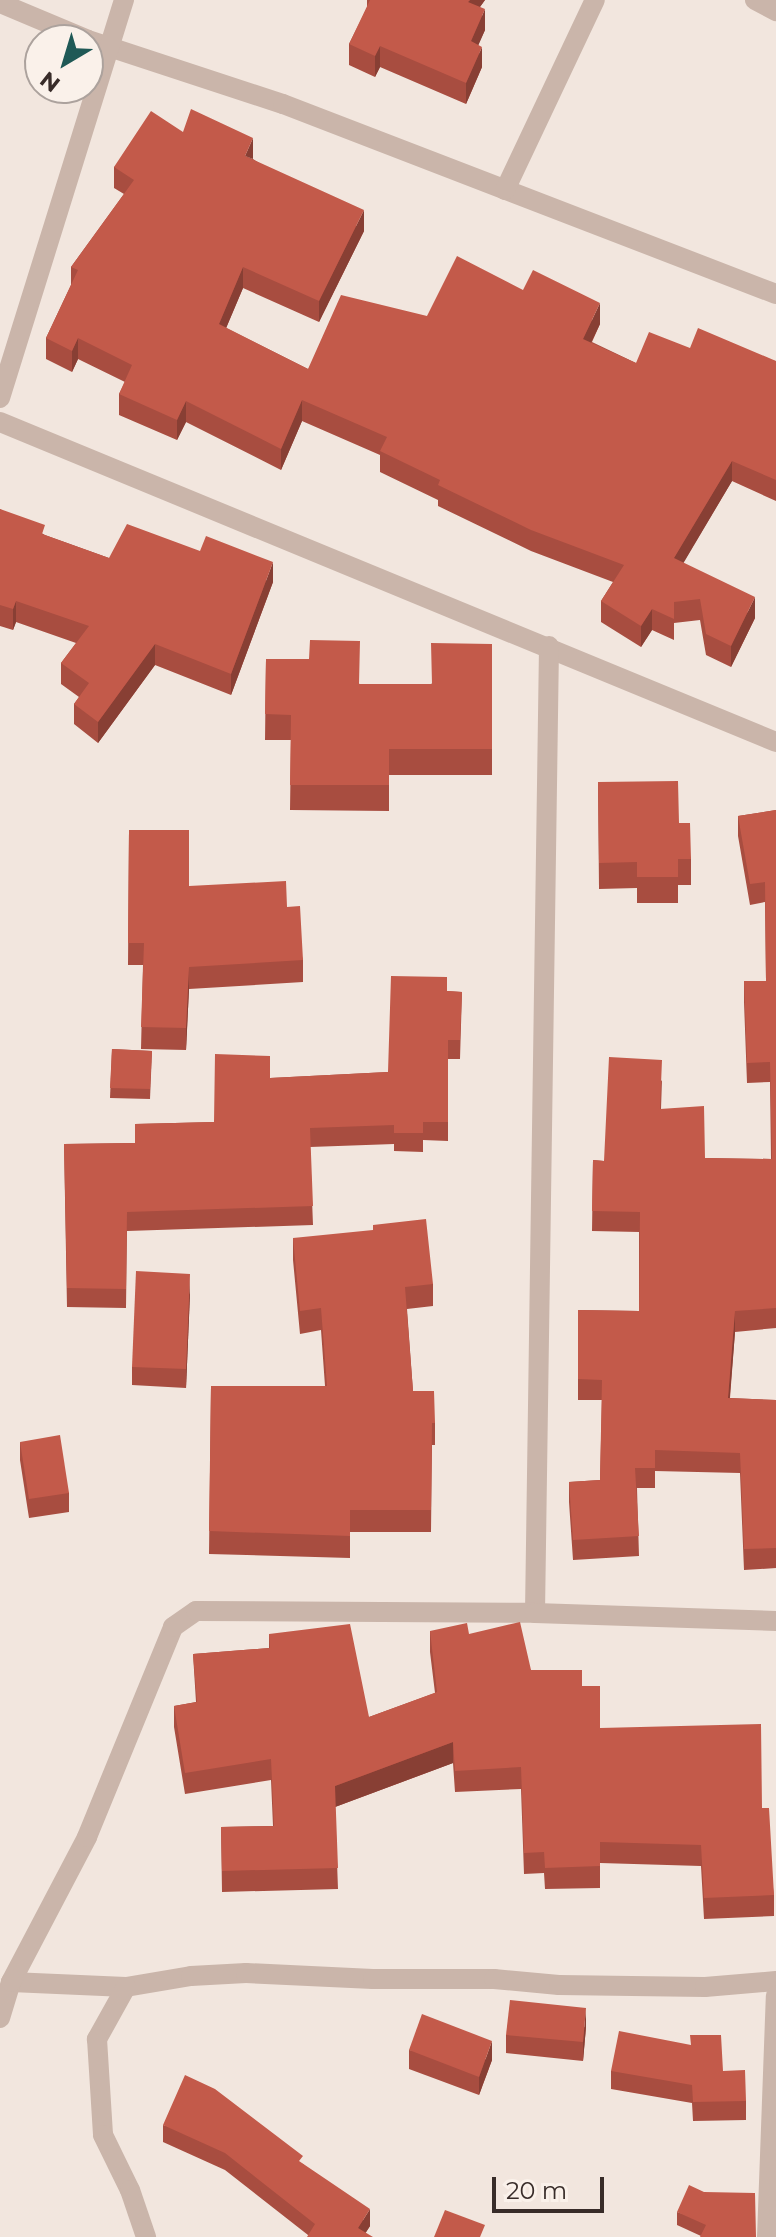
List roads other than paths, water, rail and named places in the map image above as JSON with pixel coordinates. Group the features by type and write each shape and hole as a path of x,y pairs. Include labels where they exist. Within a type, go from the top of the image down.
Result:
{"street":[{"path":"0,398 111,50 124,0"},
{"path":"505,190 595,0"},
{"path":"755,0 776,11"},
{"path":"0,3 50,24"},
{"path":"104,47 283,104 776,294"},
{"path":"0,422 776,742"},
{"path":"535,1613 549,646"},
{"path":"0,2018 11,1982 87,1837 173,1627 196,1611 535,1613 776,1621"},
{"path":"11,1982 126,1987 191,1976 246,1973 607,1986 705,1987 776,1981"},
{"path":"126,1987 97,2039 103,2135 130,2190 146,2237"},
{"path":"767,2237 776,1996"}]}
